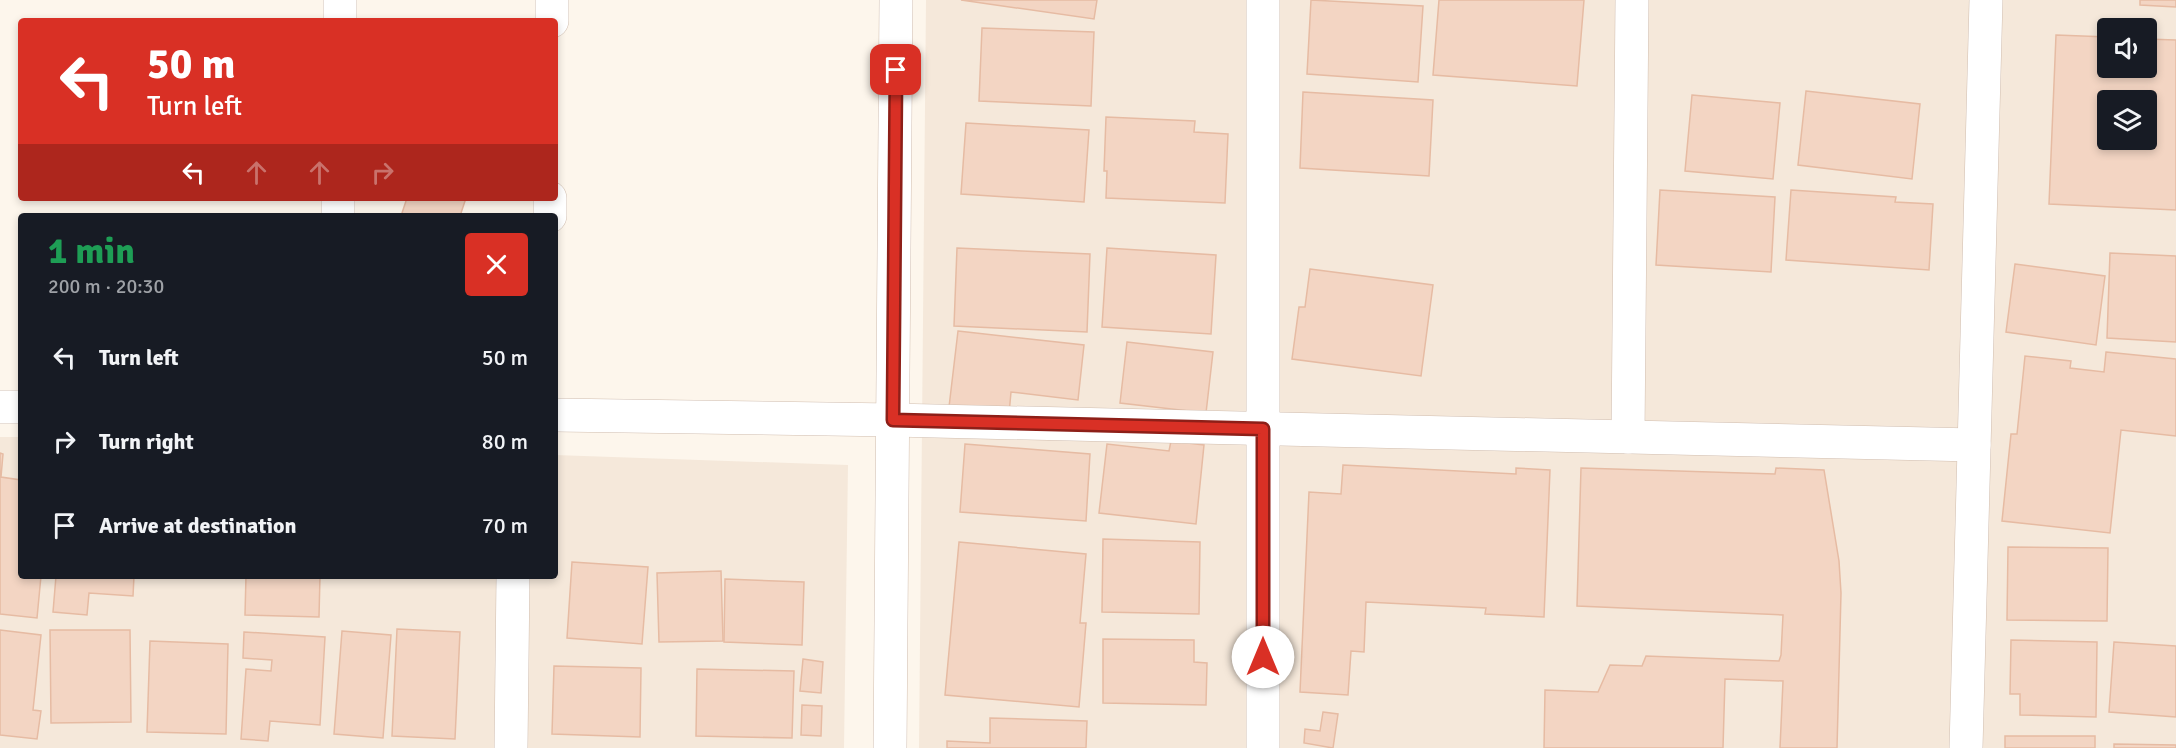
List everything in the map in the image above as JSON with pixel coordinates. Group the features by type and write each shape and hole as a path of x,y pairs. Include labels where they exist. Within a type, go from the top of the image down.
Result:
{"street":[{"path":"340,0 340,18"},
{"path":"552,0 552,18"},
{"path":"890,748 896,0"},
{"path":"1263,0 1263,748"},
{"path":"1628,437 1632,0"},
{"path":"1966,748 1986,0"},
{"path":"0,407 18,407"},
{"path":"558,415 893,420 1974,445"},
{"path":"511,748 513,579"}],"shaded area":[{"path":"926,0 2176,0 2176,748 919,748"},
{"path":"0,437 18,437 18,579 558,579 558,455 848,465 844,748 0,748"}],"building":[{"path":"961,0 1097,0 1094,19"},
{"path":"1311,0 1423,6 1418,82 1307,74"},
{"path":"1439,0 1584,0 1577,86 1433,75"},
{"path":"2140,0 2176,0 2176,7 2140,5"},
{"path":"982,28 1094,32 1091,106 979,101"},
{"path":"2056,35 2097,37 2097,78 2157,78 2157,39 2176,40 2176,210 2049,204"},
{"path":"1806,91 1920,104 1912,179 1798,165"},
{"path":"1303,92 1433,100 1429,176 1300,168"},
{"path":"1692,95 1780,103 1773,179 1685,171"},
{"path":"1106,117 1195,121 1194,132 1228,134 1225,203 1106,198 1107,171 1104,171"},
{"path":"966,123 1089,130 1084,202 961,194"},
{"path":"1660,190 1775,197 1771,272 1656,265"},
{"path":"1791,190 1896,197 1895,202 1933,204 1929,270 1786,260"},
{"path":"406,201 465,201 461,213 402,213"},
{"path":"957,248 1090,254 1087,332 954,326"},
{"path":"1107,248 1216,255 1211,334 1102,327"},
{"path":"2110,253 2176,256 2176,342 2107,338"},
{"path":"2015,264 2105,276 2096,345 2006,332"},
{"path":"1310,269 1433,285 1421,376 1292,359 1299,307 1305,307"},
{"path":"958,331 1084,345 1078,400 1011,392 1009,414 949,407"},
{"path":"1127,342 1213,352 1206,413 1120,403"},
{"path":"2106,352 2176,359 2176,436 2121,430 2110,533 2002,521 2011,434 2017,434 2025,356 2071,361 2070,368 2104,372"},
{"path":"1171,441 1204,445 1196,524 1099,513 1107,444 1169,451"},
{"path":"965,444 1090,454 1086,521 960,512"},
{"path":"0,453 3,454 1,477 18,480 18,579 41,579 37,618 0,614"},
{"path":"1343,465 1516,474 1516,468 1550,470 1544,617 1485,614 1486,608 1366,602 1364,652 1351,651 1348,695 1300,692 1309,492 1341,494"},
{"path":"1581,468 1775,474 1776,468 1824,470 1839,561 1841,593 1837,748 1780,748 1783,681 1725,679 1723,748 1544,748 1545,690 1598,692 1610,665 1642,666 1646,656 1779,661 1781,655 1783,615 1577,606"},
{"path":"1103,539 1200,542 1199,614 1102,612"},
{"path":"959,542 1086,554 1080,623 1086,623 1079,707 945,695"},
{"path":"2008,547 2108,548 2107,621 2007,620"},
{"path":"572,562 648,567 642,644 567,638"},
{"path":"721,571 723,641 659,642 657,573"},
{"path":"56,579 134,579 133,596 89,593 87,615 53,612"},
{"path":"246,579 320,579 319,617 245,615"},
{"path":"725,579 804,582 802,645 724,642"},
{"path":"397,629 460,632 455,739 392,736"},
{"path":"0,630 41,635 33,710 41,711 37,739 0,735"},
{"path":"50,630 130,630 131,722 51,723"},
{"path":"342,631 391,635 383,738 334,734"},
{"path":"244,632 325,637 320,725 270,721 268,741 241,739 246,669 271,671 272,660 243,658"},
{"path":"1103,639 1194,640 1194,662 1207,663 1206,705 1103,703"},
{"path":"2011,640 2097,642 2096,717 2020,715 2020,694 2010,694"},
{"path":"150,641 228,644 226,734 147,732"},
{"path":"2114,642 2176,646 2176,717 2109,712"},
{"path":"803,659 823,662 821,693 800,691"},
{"path":"554,666 641,668 640,737 552,734"},
{"path":"697,669 794,671 792,738 696,736"},
{"path":"802,705 822,706 821,736 801,735"},
{"path":"1323,712 1338,714 1333,748 1304,743 1305,729 1320,731"},
{"path":"990,718 1087,721 1086,748 947,748 947,741 990,743"},
{"path":"2005,736 2095,736 2095,748 2005,748"},
{"path":"2114,744 2176,745 2176,748 2114,748"}],"route":[{"path":"896,70 893,420 1263,429 1263,657"}]}
